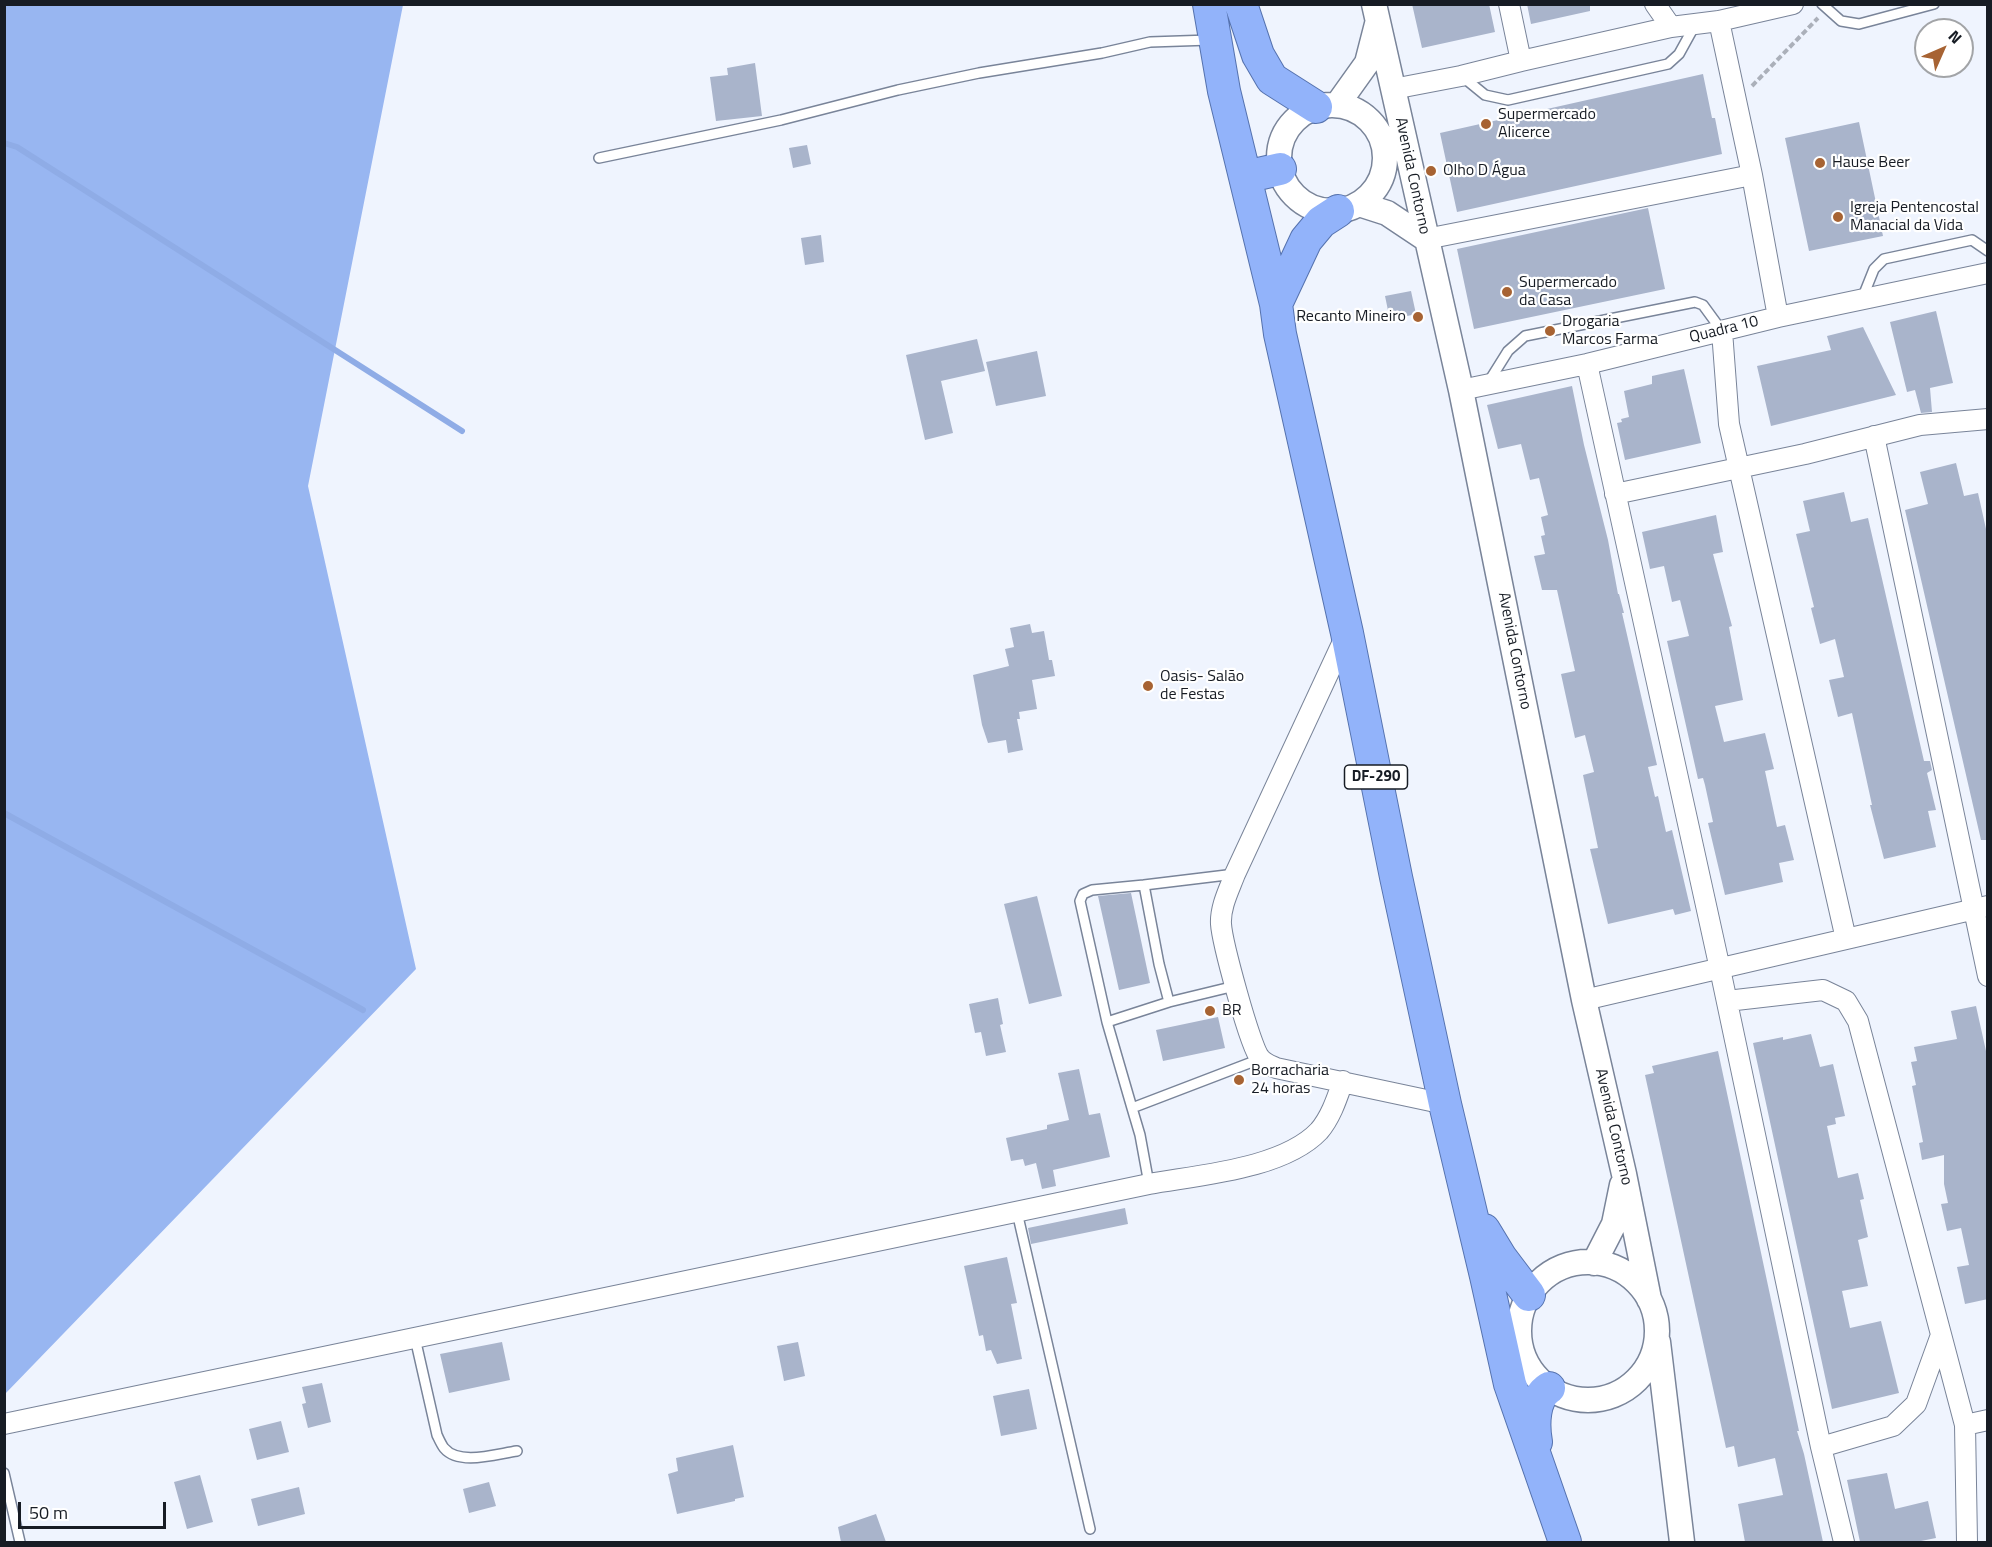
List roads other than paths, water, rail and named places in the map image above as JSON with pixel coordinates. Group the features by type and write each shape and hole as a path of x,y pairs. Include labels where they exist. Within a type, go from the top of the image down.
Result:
{"highway":[{"name":"DF-290","path":"1209,4 1224,91 1276,304 1280,334 1347,633 1395,877 1444,1104 1510,1384 1565,1542"},
{"path":"1241,4 1257,55 1272,79 1327,106"},
{"path":"1245,177 1280,168"},
{"path":"1276,304 1306,240 1321,222 1348,207"},
{"path":"1469,1206 1501,1258 1529,1295"},
{"path":"1539,1467 1533,1425 1542,1392 1549,1388"}],"street":[{"path":"1509,4 1521,61"},
{"path":"1655,4 1671,27"},
{"path":"1393,89 1461,76 1671,27 1719,21 1793,4"},
{"path":"1376,13 1367,63 1327,106 1296,118 1289,126 1280,146 1280,168 1289,189 1297,197 1316,208 1348,207 1387,213 1426,239 1752,175"},
{"name":"Avenida Contorno","path":"1376,13 1393,89 1395,146 1426,239 1461,390 1584,1000 1624,1174 1648,1299"},
{"path":"1719,21 1752,175 1778,317"},
{"path":"1327,106 1359,112 1395,146 1385,158 1381,180 1375,189 1348,207"},
{"name":"Quadra 10","path":"1461,390 1587,364 1778,317 1988,273"},
{"path":"1722,331 1729,424 1846,939"},
{"path":"1587,364 1720,969 1821,1447 1845,1542"},
{"path":"1615,494 1805,454 1920,425 1988,419"},
{"path":"1874,436 1980,908 1988,975"},
{"path":"1347,633 1235,874 1224,905 1221,923 1235,986 1260,1059 1276,1068 1444,1104"},
{"path":"1584,1000 1980,908"},
{"path":"1727,1002 1823,990 1846,1001 1858,1021 1965,1425 1967,1542"},
{"path":"4,1424 1149,1184 1259,1164 1287,1153 1319,1130 1337,1100 1343,1081"},
{"path":"1594,1263 1614,1224 1624,1174"},
{"path":"1657,1327 1652,1358 1639,1377 1622,1391 1593,1400 1563,1395 1549,1388 1531,1369 1521,1345 1520,1319 1529,1295 1541,1281 1569,1265 1594,1263 1607,1265 1626,1274 1641,1288 1654,1313 1657,1327 1682,1542"},
{"path":"1821,1447 1893,1426 1916,1404 1941,1335"},
{"path":"1965,1425 1988,1420"}],"lane":[{"path":"1824,7 1841,21 1859,24 1934,4"},
{"path":"1461,76 1485,95 1508,100 1668,64 1679,54 1695,25"},
{"path":"599,158 781,120 898,90 979,73 1102,53 1150,42 1215,40"},
{"path":"1862,299 1874,269 1884,259 1972,240 1988,251"},
{"path":"1487,385 1508,351 1525,336 1695,302 1703,305 1722,331"},
{"path":"1149,1184 1140,1135 1107,1022 1080,902 1083,894 1092,890 1235,874"},
{"path":"1144,885 1158,964 1169,1002"},
{"path":"1107,1022 1169,1002 1235,986"},
{"path":"1132,1108 1260,1059"},
{"path":"1017,1212 1090,1529"},
{"path":"415,1338 437,1435 444,1449 455,1456 467,1458 517,1451"},
{"path":"4,1473 20,1542"}],"waterway":[{"path":"4,143 17,147 462,431"},
{"path":"4,813 363,1010"}],"place":[{"name":"Supermercado Alicerce","path":"1486,124"},
{"name":"Hause Beer","path":"1820,163"},
{"name":"Olho D Água","path":"1431,171"},
{"name":"Igreja Pentencostal Manacial da Vida","path":"1838,217"},
{"name":"Supermercado da Casa","path":"1507,292"},
{"name":"Recanto Mineiro","path":"1418,317"},
{"name":"Drogaria Marcos Farma","path":"1550,331"},
{"name":"Oasis- Salão de Festas","path":"1148,686"},
{"name":"BR","path":"1210,1011"},
{"name":"Borracharia 24 horas","path":"1239,1080"}]}
